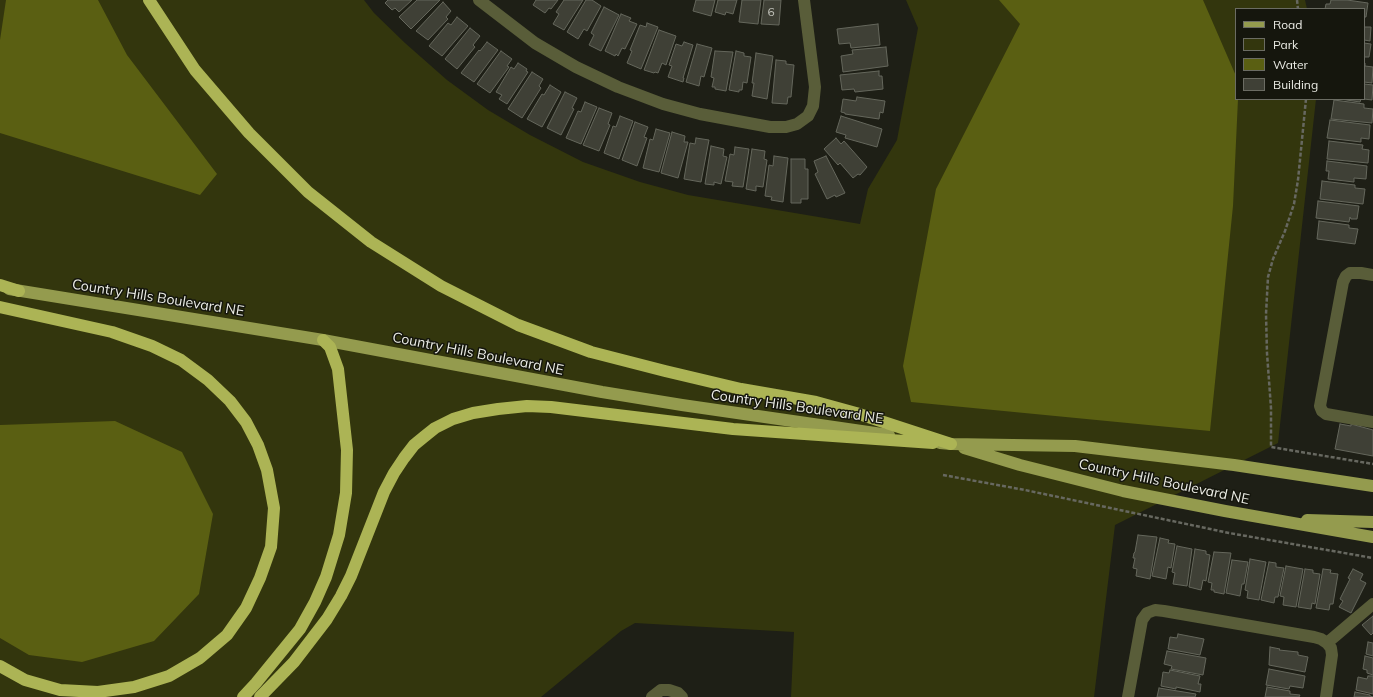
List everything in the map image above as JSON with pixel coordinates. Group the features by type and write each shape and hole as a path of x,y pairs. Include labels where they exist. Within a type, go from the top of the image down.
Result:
{"highway":[{"path":"149,0 195,70 249,133 303,186 371,242 441,286 518,325 591,352 665,372 856,412 951,444"},
{"path":"0,286 19,291"},
{"path":"0,307 112,332 152,346 181,360 208,380 230,401 246,422 258,445 267,470 274,508 271,547 260,578 246,608 227,635 200,658 169,676 134,687 98,692 60,690 25,680 0,666"},
{"path":"243,697 300,629 315,602 326,577 339,535 346,493 347,450 338,369 330,347 323,340"},
{"path":"260,697 294,662 327,619 341,596 354,570 384,492 404,458 414,445 425,436 436,428 454,419 473,413 498,409 527,406 551,407 732,429 951,444"}],"main road":[{"name":"Country Hills Boulevard NE","path":"19,291 323,340 682,405 951,444 1075,446 1234,464 1373,486"},
{"name":"Country Hills Boulevard NE","path":"951,444 1020,466 1123,491 1373,537"},
{"path":"1280,521 1314,519 1373,522"}],"street":[{"path":"479,0 535,42 576,67 618,87 663,104 700,114 770,127 786,127 797,124 808,116 813,106 815,87 804,0"},
{"path":"1373,275 1350,273 1346,276 1343,282 1320,406 1322,412 1326,414 1373,422"},
{"path":"1327,643 1373,604"},
{"path":"1128,697 1142,620 1147,613 1154,610 1314,637 1327,643 1331,648 1332,655 1326,697"},
{"path":"652,697 661,690 665,690 678,694 682,697"}],"path":[{"path":"1306,100 1298,180 1294,204 1285,231 1273,259 1268,277 1266,314 1271,447 1373,464"},
{"path":"943,475 1229,533 1373,558"}],"green space":[{"path":"0,0 364,0 374,13 405,43 447,80 488,110 530,135 583,162 640,182 688,195 860,224 868,189 897,140 918,28 906,0 1305,0 1307,8 1235,8 1235,100 1316,100 1278,443 1115,525 1094,697 791,697 794,632 635,623 621,631 541,697 0,697"}],"water":[{"path":"6,0 98,0 127,55 217,174 200,195 0,133 0,40"},
{"path":"999,0 1203,0 1235,74 1235,100 1238,100 1233,206 1210,431 911,402 903,366 936,189 1020,24"},
{"path":"115,421 182,452 213,514 199,594 154,641 82,662 29,655 0,638 0,425"}],"building":[{"path":"388,0 412,0 399,12 395,8 392,10 385,3"},
{"path":"417,0 440,0 411,29 399,17"},
{"path":"536,0 558,0 551,9 549,8 545,13 533,5"},
{"path":"564,0 583,0 564,30 553,24 559,14 556,12"},
{"path":"586,0 592,0 601,6 587,31 584,29 578,39 567,32"},
{"path":"696,0 715,0 711,16 693,11"},
{"path":"718,0 737,0 733,14 726,12 725,15 715,12"},
{"path":"742,0 761,0 758,24 739,22"},
{"path":"764,0 781,0 779,25 761,24"},
{"path":"1331,0 1347,0 1368,3 1366,17 1365,8 1325,8 1326,4 1330,4"},
{"path":"443,2 451,11 446,17 448,19 428,40 416,31"},
{"path":"604,7 619,15 601,51 589,45 594,35 591,33"},
{"path":"621,14 631,18 629,21 637,24 625,49 622,48 618,56 616,54 615,56 605,51"},
{"path":"457,17 468,26 442,56 429,46 448,23 451,25"},
{"path":"647,23 658,27 641,69 627,63 632,51 630,50 640,25 646,27"},
{"path":"878,24 880,45 851,48 850,43 839,44 837,29"},
{"path":"1365,27 1371,27 1370,41 1365,40"},
{"path":"470,28 480,36 473,45 475,47 457,69 445,59"},
{"path":"659,30 676,36 666,65 662,63 658,73 654,73 644,70"},
{"path":"487,42 498,50 474,82 461,73"},
{"path":"684,42 693,45 683,82 668,77 672,66 669,65 676,44 682,46"},
{"path":"1365,43 1371,44 1369,57 1365,57"},
{"path":"697,44 712,48 704,77 701,76 699,86 686,82"},
{"path":"886,47 888,66 843,72 841,56 853,54 852,50"},
{"path":"501,51 512,59 507,66 509,67 490,93 477,84"},
{"path":"715,51 733,52 726,91 712,87 714,78 711,77"},
{"path":"736,51 744,53 744,56 751,57 747,83 743,82 742,90 739,90 739,92 729,90"},
{"path":"756,53 773,56 767,99 752,96 754,83 752,83"},
{"path":"776,60 786,61 786,64 794,65 791,97 788,97 787,104 772,103"},
{"path":"518,63 527,69 526,71 528,72 507,104 499,99 502,95 496,92 511,67 514,69"},
{"path":"1365,66 1373,67 1372,83 1365,82"},
{"path":"879,71 879,76 882,76 883,89 855,92 854,89 842,90 840,75"},
{"path":"532,72 543,79 539,86 541,88 522,118 508,109"},
{"path":"1365,84 1373,85 1372,100 1365,99"},
{"path":"550,85 561,92 542,127 527,119 542,94 544,95"},
{"path":"565,92 577,98 572,108 574,109 561,135 547,128"},
{"path":"857,97 885,101 883,113 880,112 879,119 845,114 841,112 843,99 856,101"},
{"path":"1334,100 1364,104 1364,108 1373,109 1372,123 1331,119"},
{"path":"1347,100 1361,100 1360,102"},
{"path":"585,102 597,107 581,144 566,138 578,111 581,112"},
{"path":"599,108 612,113 608,124 610,125 599,151 583,145"},
{"path":"620,116 633,121 619,159 604,153 613,126 616,127"},
{"path":"841,116 882,129 877,147 845,138 846,135 836,132"},
{"path":"1330,120 1370,125 1369,139 1361,138 1361,142 1327,138"},
{"path":"635,122 648,127 644,137 647,138 637,166 622,160"},
{"path":"656,129 670,133 659,172 643,168 650,139 653,140"},
{"path":"672,132 685,136 684,142 688,142 678,178 661,173"},
{"path":"696,138 709,140 701,182 684,179 690,143 695,144"},
{"path":"836,138 841,144 844,141 867,167 860,175 858,174 853,178 840,163 838,165 824,149"},
{"path":"1329,141 1363,145 1362,149 1369,150 1368,163 1327,159"},
{"path":"711,146 724,149 723,156 727,157 721,184 714,182 714,185 705,184"},
{"path":"735,147 749,149 743,187 732,186 733,182 725,181 730,154 734,155"},
{"path":"752,149 765,151 764,159 767,160 763,187 756,186 756,191 746,189"},
{"path":"774,156 788,158 783,202 771,200 772,197 765,196 769,165 773,166"},
{"path":"826,156 845,193 836,197 835,195 827,199 815,174 818,172 814,161"},
{"path":"791,159 805,159 805,169 808,169 808,199 801,199 801,203 791,203"},
{"path":"1327,161 1367,166 1366,179 1354,178 1354,182 1328,179 1329,171 1326,171"},
{"path":"1322,181 1355,185 1355,188 1365,189 1363,204 1320,199"},
{"path":"1318,201 1359,206 1357,219 1351,219 1350,217 1349,222 1316,218"},
{"path":"1319,221 1349,225 1349,228 1358,229 1355,244 1317,239"},
{"path":"1340,424 1351,426 1351,424 1373,430 1373,456 1335,449"},
{"path":"1138,535 1157,537 1150,579 1136,576 1137,569 1133,568 1135,558 1133,558"},
{"path":"1160,538 1169,540 1168,543 1175,544 1171,568 1168,567 1166,579 1152,576"},
{"path":"1177,546 1192,549 1187,586 1173,584 1175,573 1172,572"},
{"path":"1195,549 1206,551 1206,554 1210,555 1206,581 1203,580 1201,590 1189,587"},
{"path":"1214,552 1231,553 1224,594 1211,590 1212,583 1208,582"},
{"path":"1250,559 1266,562 1259,600 1247,598 1248,591 1245,590"},
{"path":"1232,560 1248,562 1240,596 1226,593"},
{"path":"1269,562 1276,563 1276,567 1284,568 1278,597 1275,597 1274,603 1261,600"},
{"path":"1286,566 1303,569 1296,607 1283,605 1284,597 1280,596"},
{"path":"1305,569 1313,570 1313,573 1320,574 1315,604 1312,603 1311,609 1298,607"},
{"path":"1323,569 1331,570 1330,573 1338,574 1333,604 1330,604 1329,610 1316,608"},
{"path":"1353,569 1363,574 1360,580 1366,583 1351,613 1339,607 1343,601 1340,599 1350,579 1348,578"},
{"path":"1373,616 1373,633 1371,635 1362,625"},
{"path":"1178,634 1204,639 1200,655 1168,649 1170,637 1177,638"},
{"path":"1368,642 1373,643 1373,656 1366,654"},
{"path":"1270,647 1280,649 1279,650 1298,652 1298,655 1308,657 1305,672 1269,665"},
{"path":"1167,651 1206,658 1203,675 1171,669 1172,666 1164,664"},
{"path":"1365,656 1373,658 1373,675 1367,673 1367,670 1363,669"},
{"path":"1269,669 1305,676 1303,688 1290,686 1289,689 1266,685"},
{"path":"1170,670 1200,676 1198,684 1201,684 1200,692 1176,687 1176,689 1161,686 1163,672 1169,673"},
{"path":"1368,676 1373,676 1373,694 1356,690 1358,677 1367,679"},
{"path":"1267,687 1290,691 1290,694 1300,695 1299,697 1265,697"},
{"path":"1159,688 1196,694 1195,697 1157,697"},
{"path":"1355,692 1370,695 1373,697 1354,697"}]}
